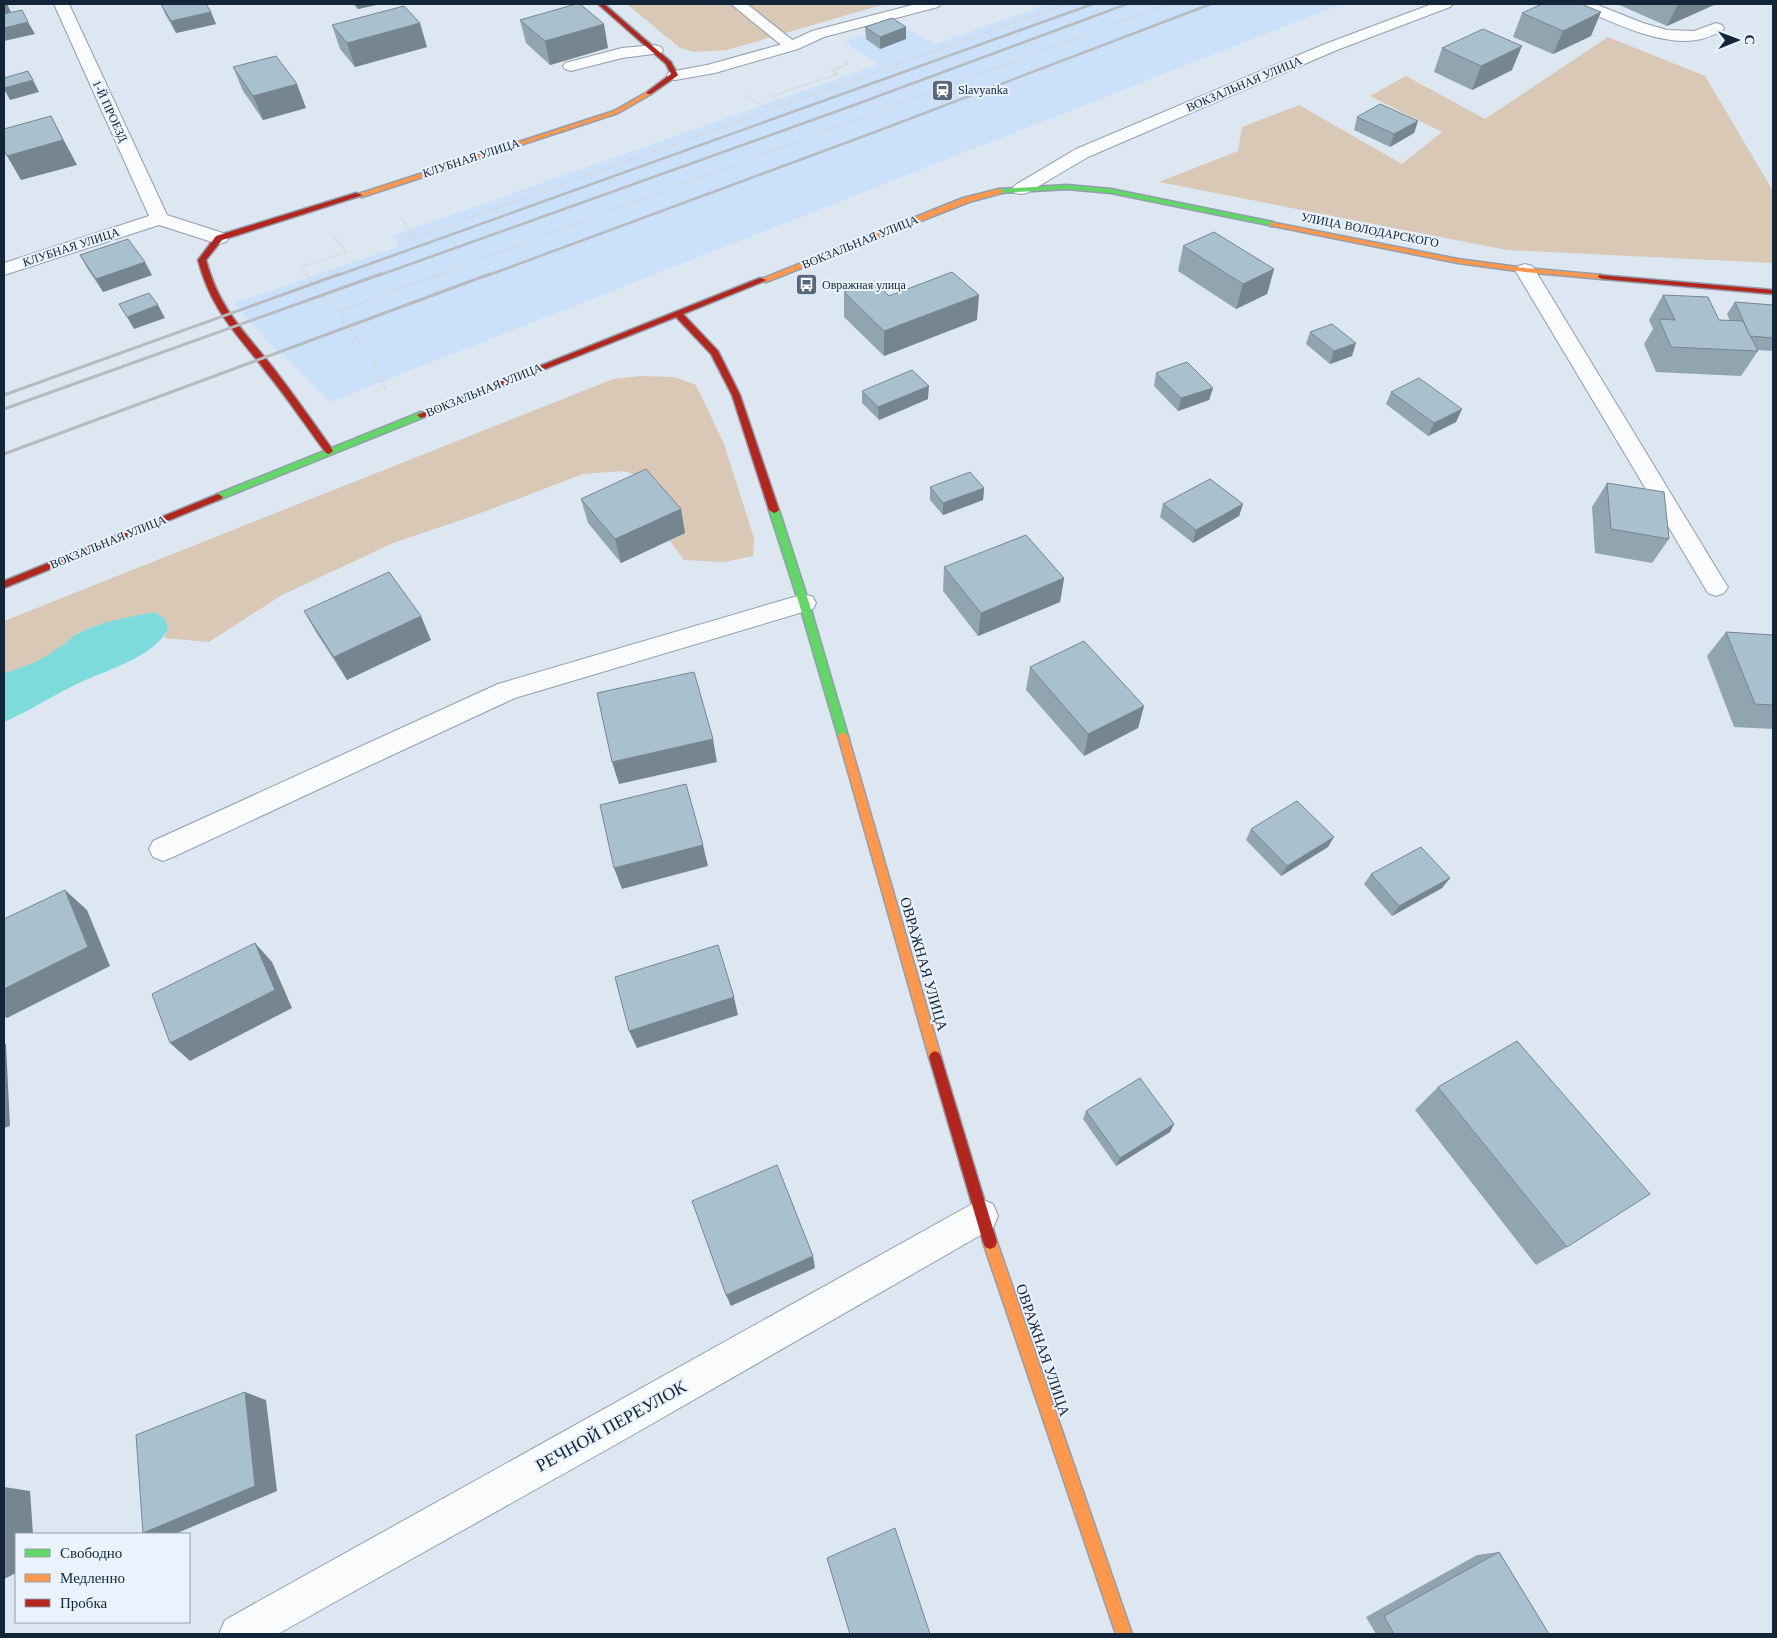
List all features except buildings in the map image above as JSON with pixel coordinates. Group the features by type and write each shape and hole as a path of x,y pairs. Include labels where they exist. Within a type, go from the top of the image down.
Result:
{"street":[{"name":"1-Й ПРОЕЗД","path":"61,4 159,219"},
{"path":"601,4 669,63 675,75"},
{"path":"738,4 792,46"},
{"name":"КЛУБНАЯ УЛИЦА","path":"219,238 616,112 643,98 675,75 709,70 792,46 818,34 933,4"},
{"name":"ВОКЗАЛЬНАЯ УЛИЦА","path":"1021,189 1082,153 1331,48 1445,4"},
{"path":"1582,4 1641,27 1679,36 1696,36 1716,28"},
{"path":"571,66 622,53 655,50"},
{"name":"УЛИЦА ВОЛОДАРСКОГО","path":"966,200 992,192 1021,189 1067,187 1112,191 1389,248 1525,270 1773,292"},
{"name":"ВОКЗАЛЬНАЯ УЛИЦА","path":"4,585 329,451 966,200"},
{"path":"159,219 219,238 202,260 205,280 223,316 260,359 329,451"},
{"name":"КЛУБНАЯ УЛИЦА","path":"4,269 159,219"},
{"path":"1525,270 1716,587"},
{"name":"ОВРАЖНАЯ УЛИЦА","path":"678,314 715,352 736,396 804,603 981,1216 1124,1634"},
{"path":"163,849 507,691 804,603"},
{"name":"РЕЧНОЙ ПЕРЕУЛОК","path":"239,1634 600,1433 981,1216"}],"path":[{"path":"406,224 411,230 406,240 1066,4"},
{"path":"340,311 1168,4"},
{"path":"783,104 772,96 838,74 831,70"},
{"path":"755,100 769,109"},
{"path":"333,235 346,252 301,267 320,295 340,311 348,327 376,365 389,398"}],"shaded area":[{"path":"627,4 885,4 727,50 695,52 680,48"},
{"path":"1050,4 1341,4 330,402 280,352 272,347 234,303 400,246 392,236 880,64 844,42 898,24 935,44"},
{"path":"1608,37 1705,76 1773,191 1773,263 1507,250 1159,182 1238,151 1242,127 1299,105 1402,164 1442,132 1370,96 1406,76 1485,119"},
{"path":"641,376 675,377 696,385 724,444 754,538 753,556 724,562 684,560 666,535 664,506 658,481 623,471 583,474 473,516 393,543 282,595 209,642 164,638 168,629 154,612 113,621 83,631 73,636 47,656 26,666 4,673 4,621 613,379"}],"water":[{"path":"154,612 165,619 168,629 151,648 139,656 85,680 4,722 4,673 19,669 40,659 84,630 113,620"}],"railway":[{"path":"336,276 1093,4"},
{"path":"377,276 846,108 1127,4"},
{"path":"486,276 875,132 1211,4"},
{"path":"4,395 340,274"},
{"path":"4,409 381,274"},
{"path":"4,454 490,274"}],"traffic: fast":[{"path":"999,191 1067,187 1111,191 1273,224"},
{"path":"218,497 421,415"},
{"path":"774,510 804,603 843,736"}],"traffic: slow":[{"path":"359,195 616,112 649,93"},
{"path":"763,280 966,200 999,191"},
{"path":"1273,224 1458,261 1525,270 1602,277"},
{"path":"843,736 935,1057"},
{"path":"990,1242 1124,1634"}],"traffic: jam":[{"path":"601,4 669,63 675,75 649,93"},
{"path":"329,451 270,370 228,320 213,294 202,260 219,238 359,195"},
{"path":"1602,277 1773,292"},
{"path":"421,415 763,280"},
{"path":"678,314 715,353 736,395 774,510"},
{"path":"4,585 218,497"},
{"path":"935,1057 990,1242"}],"place":[{"name":"Slavyanka","path":"942,90"},
{"name":"Овражная улица","path":"806,285"}]}
